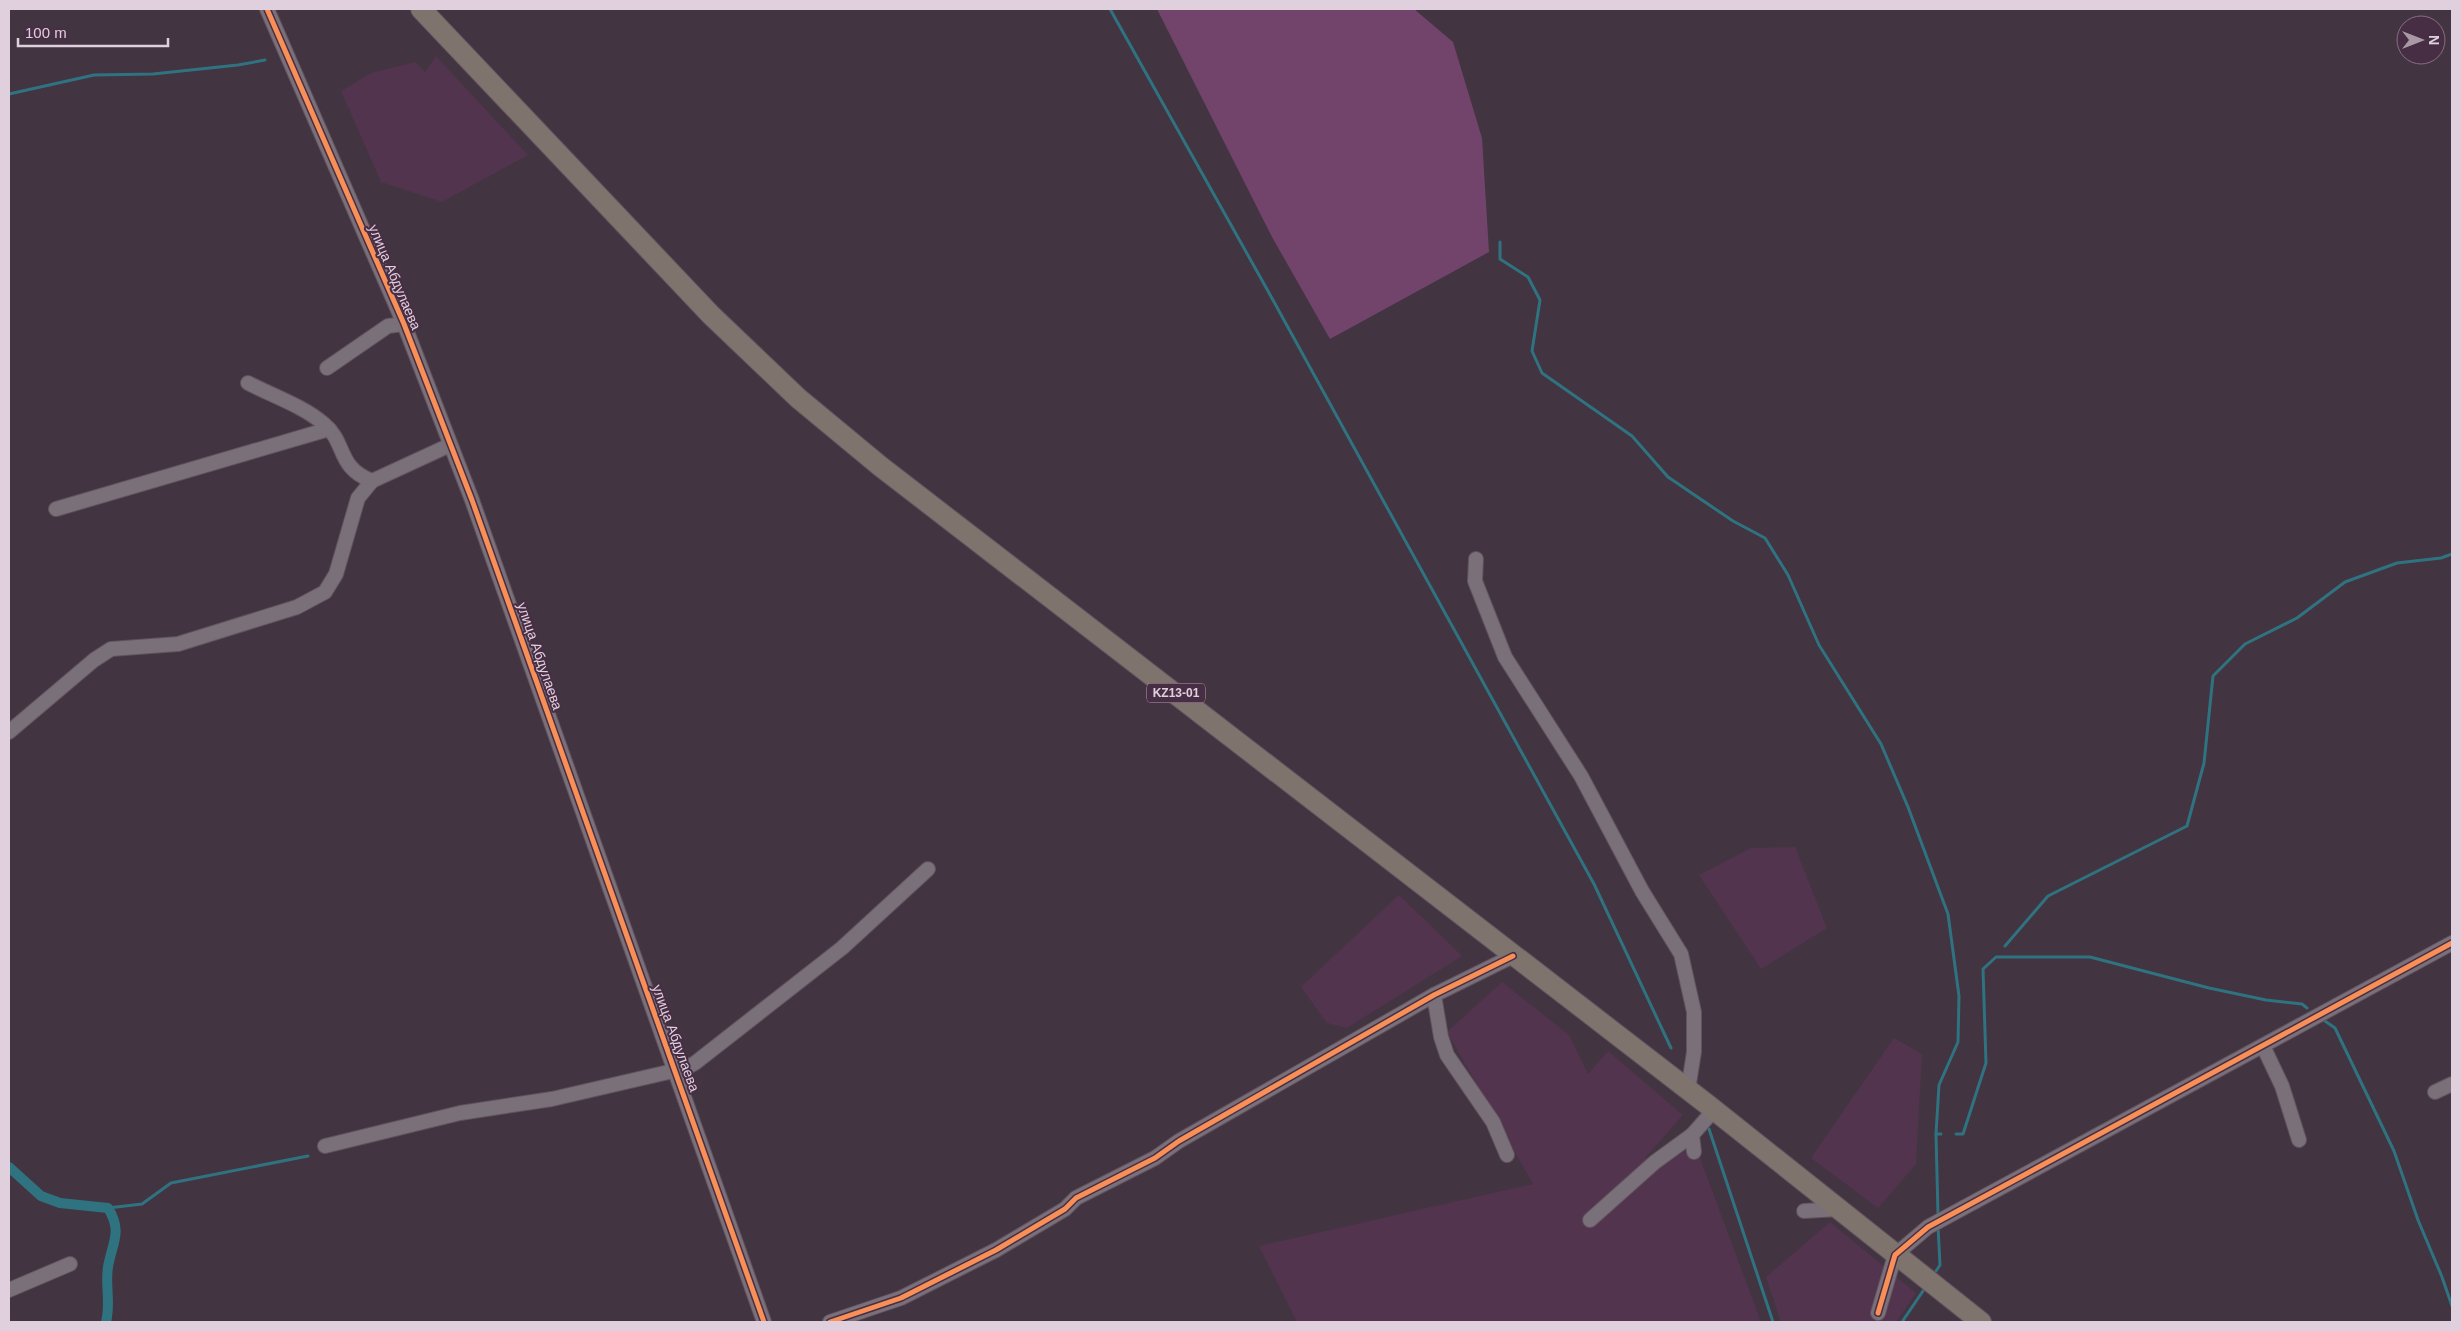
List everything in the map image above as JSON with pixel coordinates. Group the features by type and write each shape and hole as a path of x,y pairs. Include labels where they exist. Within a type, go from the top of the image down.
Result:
{"highway":[{"name":"KZ13-01","path":"421,9 698,301 798,398 880,466 1714,1110 1981,1322"}],"street":[{"name":"улица Абдулаева","path":"267,9 404,324 472,500 764,1322"},
{"path":"327,368 388,326 404,324"},
{"path":"248,383 309,414 329,428 346,464 360,477 372,481"},
{"path":"56,508 329,428"},
{"path":"9,732 94,660 111,649 178,644 297,607 325,592 336,574 358,498 372,481 450,445"},
{"path":"1476,559 1475,580 1505,657 1581,776 1642,892 1681,954 1694,1012 1694,1052 1688,1090"},
{"path":"325,1146 460,1113 552,1099 676,1071 695,1063 842,948 928,869"},
{"path":"1878,1313 1895,1255 1928,1226 2452,943"},
{"path":"830,1322 901,1298 996,1250 1066,1209 1076,1198 1102,1187 1155,1158 1179,1141 1434,995 1513,956"},
{"path":"1434,995 1441,1037 1447,1055 1493,1122 1507,1155"},
{"path":"2263,1046 2282,1086 2299,1140"},
{"path":"2434,1092 2452,1084"},
{"path":"1590,1220 1655,1162 1692,1135 1714,1110"},
{"path":"1692,1135 1694,1152"},
{"path":"1804,1211 1838,1209"},
{"path":"9,1290 70,1264"}],"shaded area":[{"path":"1157,9 1414,9 1453,42 1482,138 1489,252 1330,339 1272,237"},
{"path":"436,56 528,155 442,202 381,182 341,91 371,73 415,62 425,72"},
{"path":"1795,847 1827,928 1761,969 1699,875 1751,848"},
{"path":"1399,895 1462,956 1347,1028 1327,1023 1301,987"},
{"path":"1502,982 1569,1035 1588,1074 1608,1051 1683,1115 1645,1158 1696,1147 1761,1322 1297,1322 1259,1246 1533,1184 1447,1032"},
{"path":"1894,1038 1922,1054 1916,1164 1878,1208 1811,1158"},
{"path":"1830,1222 1916,1293 1896,1322 1781,1322 1766,1277"}],"waterway":[{"path":"1110,9 1268,291 1594,884 1671,1048"},
{"path":"9,94 94,75 153,74 238,65 265,60"},
{"path":"1500,242 1500,259 1528,277 1540,300 1532,351 1542,373 1632,436 1668,477 1733,521 1765,538 1788,575 1819,645 1881,744 1908,807 1948,914 1959,996 1958,1042 1939,1085 1936,1134 1938,1214"},
{"path":"2005,946 2048,896 2187,826 2204,763 2213,676 2245,644 2297,618 2345,582 2397,563 2441,558 2452,554"},
{"path":"1956,1134 1963,1134 1986,1063 1983,969 1996,957 2090,957 2209,988 2266,1000 2302,1004 2307,1008"},
{"path":"2322,1019 2335,1028 2394,1151 2418,1220 2452,1306"},
{"path":"1709,1129 1773,1322"},
{"path":"1936,1134 1941,1134"},
{"path":"108,1208 142,1204 171,1183 308,1156"},
{"path":"9,1167 41,1196 60,1203 108,1208 116,1231 107,1274 108,1308 106,1322"},
{"path":"1936,1271 1940,1265 1938,1226"},
{"path":"1902,1322 1925,1288"}],"cycle path":[{"path":"267,9 404,324 472,500 764,1322"},
{"path":"1878,1313 1895,1255 1928,1227 2452,943"},
{"path":"830,1322 901,1298 996,1250 1065,1209 1076,1198 1155,1158 1179,1141 1434,995 1513,956"}]}
